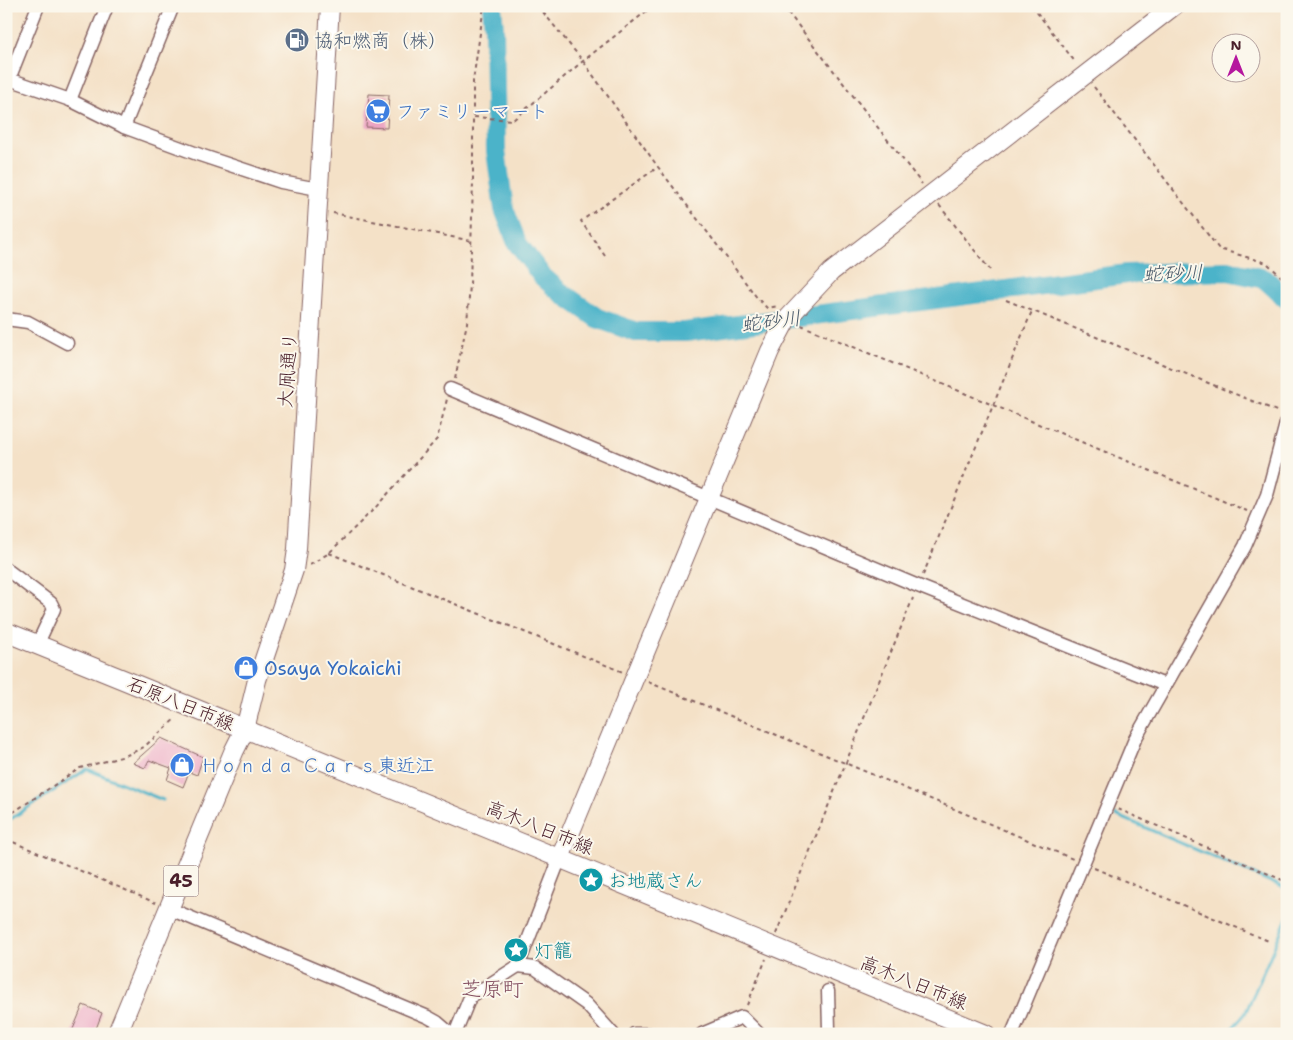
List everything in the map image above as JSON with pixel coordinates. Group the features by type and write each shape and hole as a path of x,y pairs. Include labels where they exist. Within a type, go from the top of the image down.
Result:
{"main road":[{"name":"石原八日市線","path":"6,632 245,729 234,751 117,1034"}],"street":[{"path":"38,6 7,78 70,100 124,127 200,155 272,179 318,189"},
{"path":"70,100 107,6"},
{"path":"124,127 173,6"},
{"name":"大凧通り","path":"245,729 257,680 294,570 297,549 330,6"},
{"path":"455,1034 470,997 518,966 560,858 770,351 782,313 801,302 831,272 1174,6"},
{"path":"6,319 28,322 67,343"},
{"path":"450,389 918,586 1165,685"},
{"path":"1012,1034 1135,739 1245,546 1267,495 1287,420"},
{"path":"6,569 51,603 54,609 37,644"},
{"name":"高木八日市線","path":"245,729 986,1034"},
{"path":"170,909 428,1017 451,1034"},
{"path":"518,966 535,968 586,1004 613,1034"},
{"path":"826,1034 829,1029 828,991"},
{"path":"702,1034 716,1031 742,1017 759,1034"},
{"path":"634,1034 649,1034"}],"path":[{"path":"294,570 312,564 329,553 393,490 436,439 450,389 454,382 467,323 472,241 473,81 484,6"},
{"path":"538,6 583,61 658,167 758,300 767,308 993,405 1258,515"},
{"path":"474,118 513,120 583,61 653,6"},
{"path":"783,6 990,270"},
{"path":"1032,6 1218,249 1267,263 1287,282"},
{"path":"1281,6 1287,14"},
{"path":"605,256 581,221 658,167"},
{"path":"317,210 472,241"},
{"path":"1006,300 1287,415"},
{"path":"742,1017 1032,311"},
{"path":"329,553 845,763 1271,942"},
{"path":"6,817 80,768 125,756 144,747 188,705"},
{"path":"1107,805 1287,882"},
{"path":"6,839 170,909"}],"building":[{"name":"ファミリーマート","path":"369,94 389,95 387,128 366,127"},
{"name":"Ｈｏｎｄａ Ｃａｒｓ東近江","path":"161,738 203,757 197,775 189,772 183,787 167,780 171,768 149,760 145,768 133,763"},
{"path":"83,1005 102,1013 94,1034 71,1034"}],"waterway":[{"name":"蛇砂川","path":"492,6 496,151 504,209 517,243 542,276 559,291 597,318 636,332 685,332 1127,274 1228,271 1265,279 1287,299"},
{"path":"6,822 87,769 163,800"},
{"path":"1116,815 1287,889"},
{"path":"1227,1034 1245,1014 1287,918"}],"place":[{"name":"協和燃商（株）","path":"297,40"},
{"name":"ファミリーマート","path":"378,111"},
{"name":"Osaya Yokaichi","path":"246,668"},
{"name":"Ｈｏｎｄａ Ｃａｒｓ東近江","path":"182,765"},
{"name":"お地蔵さん","path":"591,880"},
{"name":"灯籠","path":"516,950"}],"district":[{"name":"芝原町","path":"492,989"}]}
